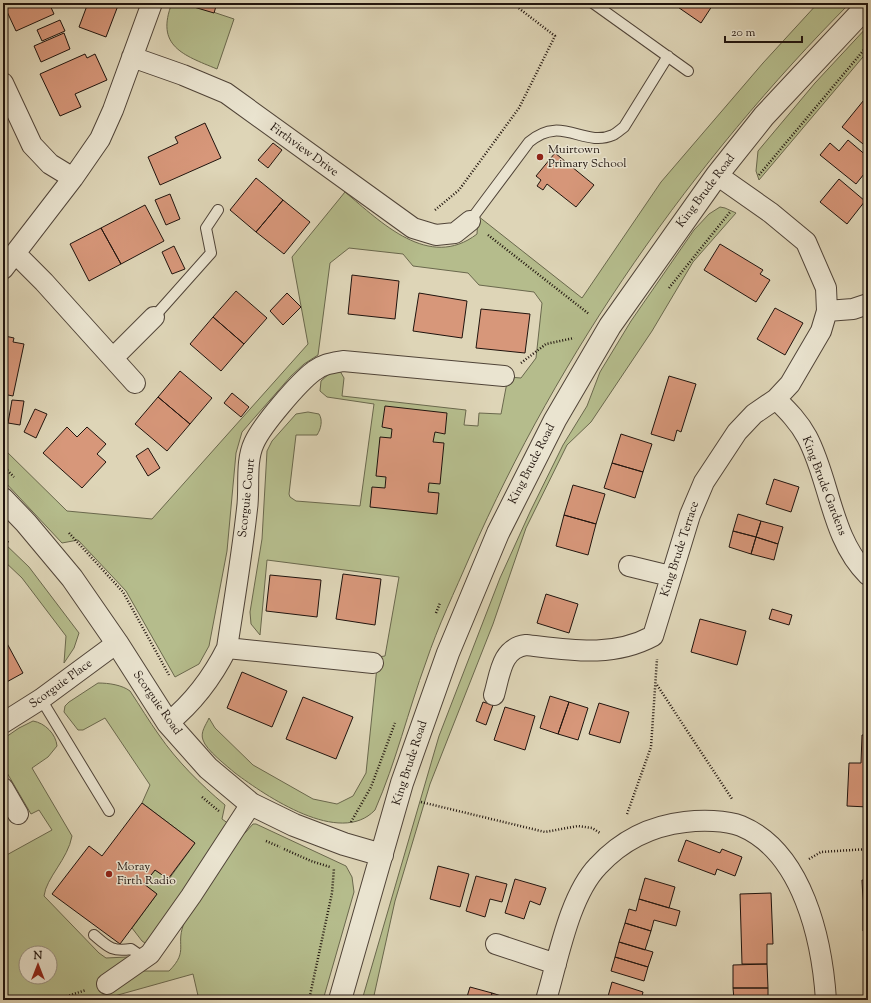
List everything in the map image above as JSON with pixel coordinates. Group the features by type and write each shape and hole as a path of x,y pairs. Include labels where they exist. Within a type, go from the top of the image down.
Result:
{"street":[{"path":"3,269 16,254 100,140 152,3"},
{"name":"King Brude Road","path":"340,1000 402,783 425,716 472,591 498,532 555,420 610,326 717,175 764,116 868,6"},
{"name":"Firthview Drive","path":"132,57 226,93 413,228 436,235 455,233 470,221"},
{"path":"3,83 32,146 50,164 73,178"},
{"name":"King Brude Terrace","path":"653,636 670,576 690,515 704,482 736,432 754,414 776,399 790,384 821,331 827,311 826,288 806,242 786,225 717,175"},
{"path":"16,254 44,282 135,383"},
{"path":"827,311 853,309 868,304"},
{"path":"113,358 154,317"},
{"name":"Scorguie Court","path":"168,723 186,708 204,687 217,668 226,648 248,508 250,458 254,443 278,409 314,371 327,363 343,361 504,376"},
{"name":"King Brude Gardens","path":"776,399 796,419 808,438 850,551 868,576"},
{"name":"Scorguie Road","path":"3,499 26,523 72,578 117,643 168,723 208,768 251,804 294,826 344,844 382,855"},
{"path":"629,566 670,576"},
{"path":"494,695 503,661 510,651 516,646 526,645 593,652 638,644 653,636"},
{"name":"Scorguie Place","path":"3,723 41,699 117,643"},
{"path":"226,648 373,663"},
{"path":"3,788 18,814"},
{"path":"107,984 150,954 191,896 251,804"},
{"path":"546,1000 579,892 597,866 628,839 667,824 703,820 741,826 769,843 791,868 810,914 820,958 826,1000"},
{"path":"496,944 556,964"}],"lane":[{"path":"593,3 688,71"},
{"path":"470,221 529,142 537,135 546,131 559,130 586,136 601,137 613,135 624,127 668,56"},
{"path":"154,317 211,253 206,228 218,210"},
{"path":"41,699 109,811"},
{"path":"94,935 111,950 121,951 131,949 144,958"}],"path":[{"path":"413,228 459,190 519,108 556,36 512,3"},
{"path":"759,175 868,45"},
{"path":"665,294 744,195"},
{"path":"470,221 589,314"},
{"path":"504,376 546,344 574,338"},
{"path":"3,466 19,481"},
{"path":"67,531 123,592 138,616 186,708"},
{"path":"626,815 630,809 651,747 658,664 653,636"},
{"path":"656,684 736,804 741,826"},
{"path":"414,800 545,832 578,826 592,828 605,836"},
{"path":"347,819 352,821"},
{"path":"791,868 821,852 868,849"},
{"path":"310,1000 332,893 334,868"},
{"path":"55,1000 107,984"}],"green space":[{"path":"172,3 186,3 234,19 217,69 193,59 175,47 170,39 167,29"},
{"path":"818,3 850,3 792,64 737,128 684,194 634,262 588,333 545,405 506,480 441,622 389,774 375,810 360,820 343,823 323,821 284,805 248,783 212,753 205,744 202,737 209,718 215,728 253,765 313,799 337,804 353,796 366,773 378,657 385,656 399,577 267,560 260,635 251,624 250,612 262,539 267,451 272,441 296,414 308,412 319,414 321,424 317,435 296,435 289,494 290,497 296,501 360,506 374,404 327,397 320,391 321,381 330,373 340,371 344,378 342,396 466,410 464,425 478,426 479,413 501,414 508,377 521,378 536,358 542,303 534,292 479,285 468,273 413,266 403,254 349,248 330,263 318,355 304,364 291,376 242,432 236,453 227,551 209,646 199,664 175,677 126,591 78,540 62,543 3,480 3,448 67,511 152,519 308,344 292,257 345,192 390,228 406,238 424,245 441,247 459,244 477,234 478,216 582,298 661,182 763,63"},
{"path":"868,26 868,51 759,180 756,171 758,151 815,83"},
{"path":"720,207 736,213 693,262 652,331 591,422 567,445 526,528 493,624 430,784 395,901 373,1000 362,1000 439,736 500,578 563,445 587,406 600,372 631,321 694,230 709,214"},
{"path":"3,542 29,567 79,633 74,648 64,663 66,636 22,578 3,560"},
{"path":"98,683 107,683 123,687 130,691 155,730 173,754 225,805 222,819 229,824 148,945 142,941 132,928 157,894 144,884 155,870 169,879 195,843 142,803 150,785 105,718 83,730 78,730 64,712 65,706 69,702"},
{"path":"33,721 42,724 55,737 57,746 48,757 32,768 72,836 66,853 49,882 44,896 99,953 106,958 127,957 142,971 169,971 179,958 182,929 185,921 241,834 245,833 253,824 256,824 346,866 352,877 354,892 323,1000 199,1000 193,974 100,1000 3,1000 3,857 52,830 39,810 31,814 3,766 3,739 19,728"}],"building":[{"path":"3,3 49,3 54,14 16,31"},
{"path":"88,3 119,3 106,37 79,27"},
{"path":"187,3 217,3 214,13 187,5"},
{"path":"672,3 714,3 701,23"},
{"path":"60,20 65,31 42,41 37,30"},
{"path":"64,33 70,49 41,62 34,46"},
{"path":"85,54 87,58 95,54 107,80 75,94 81,107 60,116 40,74"},
{"path":"868,95 868,148 842,127"},
{"path":"205,123 221,158 160,185 148,157 178,143 175,137"},
{"path":"848,140 868,157 868,169 856,184 820,155 830,143 839,151"},
{"path":"273,143 282,150 268,168 258,160"},
{"path":"555,153 594,185 576,207 547,184 543,190 537,186 541,180 536,176"},
{"path":"3,158 6,158 6,183 3,183"},
{"path":"256,178 283,200 256,232 230,210"},
{"path":"839,179 865,201 847,224 820,202"},
{"path":"170,194 180,219 166,225 155,200"},
{"path":"283,200 310,222 284,254 256,232"},
{"path":"145,205 164,241 121,264 101,228"},
{"path":"101,228 121,264 89,281 70,244"},
{"path":"720,244 763,270 760,274 770,280 756,302 704,270"},
{"path":"174,246 185,269 172,274 162,252"},
{"path":"352,275 399,281 395,319 348,314"},
{"path":"236,291 267,318 244,344 213,317"},
{"path":"287,293 301,307 283,325 270,311"},
{"path":"419,293 467,301 462,338 413,331"},
{"path":"775,308 803,323 785,355 757,339"},
{"path":"481,309 530,314 525,353 476,348"},
{"path":"213,317 244,344 221,371 190,344"},
{"path":"5,336 14,338 13,342 24,344 13,396 3,394 3,341"},
{"path":"180,371 212,398 190,424 158,397"},
{"path":"669,376 696,384 681,432 677,430 674,441 651,434"},
{"path":"232,393 249,407 241,417 224,403"},
{"path":"158,397 190,424 167,451 135,424"},
{"path":"12,400 24,401 20,425 8,423"},
{"path":"385,406 447,413 445,434 435,432 433,442 444,443 440,484 429,483 428,492 439,493 437,514 370,507 372,487 385,488 386,477 376,476 380,437 391,438 392,429 382,427"},
{"path":"35,409 47,414 36,438 24,432"},
{"path":"67,427 77,437 87,427 106,444 97,454 106,462 82,488 43,453"},
{"path":"621,434 652,444 643,472 612,463"},
{"path":"148,448 160,468 148,476 136,456"},
{"path":"612,463 643,472 635,498 604,488"},
{"path":"774,479 799,487 791,512 766,504"},
{"path":"573,485 605,494 596,524 564,515"},
{"path":"738,514 761,521 756,537 733,531"},
{"path":"564,515 596,524 588,555 556,546"},
{"path":"761,521 783,527 778,544 756,537"},
{"path":"733,531 756,537 751,554 729,547"},
{"path":"756,537 778,544 774,560 751,554"},
{"path":"343,574 381,579 375,625 336,619"},
{"path":"270,575 321,580 317,617 266,611"},
{"path":"546,594 578,604 569,633 537,623"},
{"path":"772,609 792,615 789,625 769,619"},
{"path":"700,619 746,631 737,665 691,652"},
{"path":"3,636 23,673 3,684"},
{"path":"242,672 287,691 272,727 227,708"},
{"path":"550,696 569,702 558,734 540,728"},
{"path":"303,697 353,717 336,759 286,739"},
{"path":"483,702 493,705 486,725 476,721"},
{"path":"569,702 588,708 578,740 558,734"},
{"path":"599,703 629,712 620,743 589,734"},
{"path":"505,707 535,716 525,750 494,740"},
{"path":"862,735 868,735 868,807 847,806 849,763 861,763"},
{"name":"Moray Firth Radio","path":"142,803 195,843 168,879 155,870 144,884 157,894 120,944 52,894 89,846 102,856"},
{"path":"686,840 720,853 722,849 742,857 735,876 717,869 715,875 678,861"},
{"path":"438,866 469,874 460,907 430,899"},
{"path":"476,876 507,884 502,902 490,899 485,917 466,911"},
{"path":"645,878 675,887 669,908 639,899"},
{"path":"515,879 546,888 540,905 530,901 524,919 505,913"},
{"path":"862,880 868,880 868,900 863,900"},
{"path":"771,893 773,944 767,944 767,964 742,964 740,894"},
{"path":"639,899 680,911 676,926 654,920 651,931 625,923 629,909 636,911"},
{"path":"863,900 868,900 868,915 863,915"},
{"path":"863,915 868,915 868,931 863,931"},
{"path":"625,923 651,931 645,950 619,942"},
{"path":"619,942 653,952 648,967 615,957"},
{"path":"868,942 868,962 865,962 864,943"},
{"path":"615,957 648,967 644,981 611,971"},
{"path":"865,962 868,962 868,983 866,983"},
{"path":"767,964 768,988 733,988 733,965"},
{"path":"612,982 643,992 641,1000 607,1000"},
{"path":"470,987 492,993 490,1000 466,1000"},
{"path":"733,988 768,988 768,1000 734,1000"},
{"path":"492,993 514,1000 490,1000"}],"place":[{"name":"Muirtown Primary School","path":"540,157"},
{"name":"Moray Firth Radio","path":"109,874"}]}
